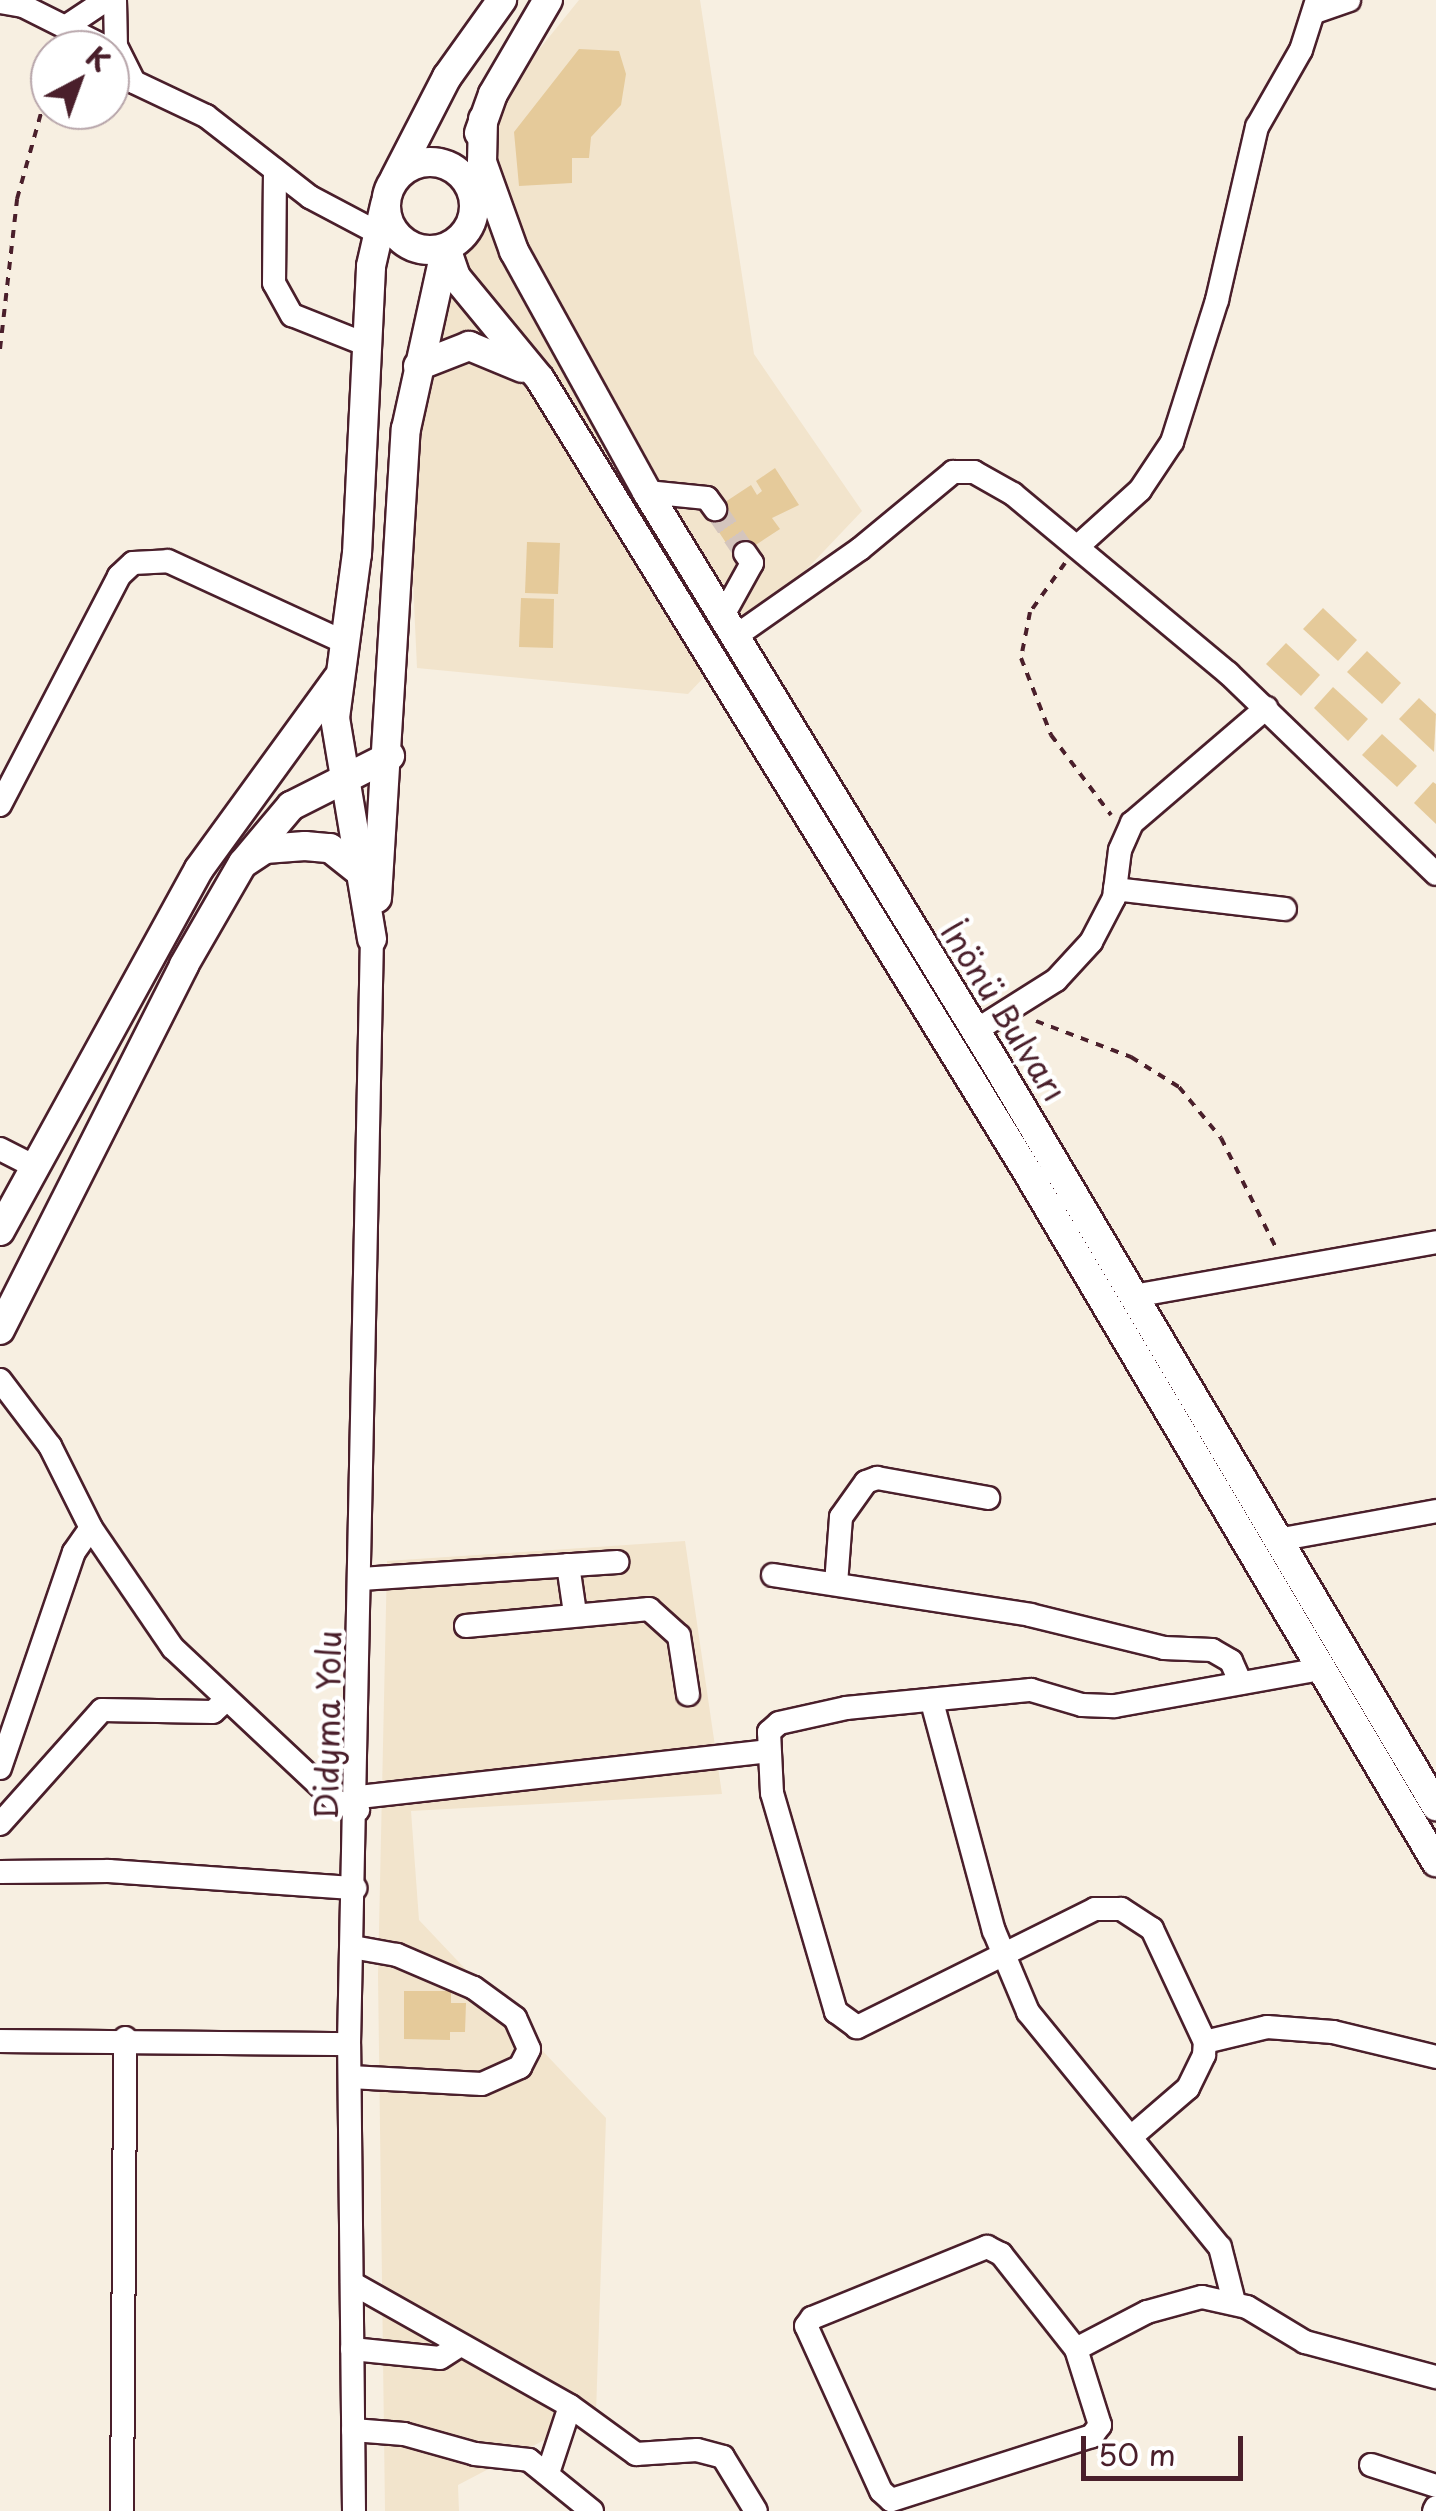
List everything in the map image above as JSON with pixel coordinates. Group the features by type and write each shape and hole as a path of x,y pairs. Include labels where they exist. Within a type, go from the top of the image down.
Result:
{"main road":[{"path":"372,939 364,874 343,781 336,718 357,554 365,344 378,233 390,192 446,77 502,0"},
{"path":"514,251 474,210 464,177 484,119 548,0"},
{"path":"484,119 482,162 514,251"},
{"path":"390,192 428,161 464,177"},
{"path":"390,192 404,242 446,248"},
{"path":"372,939 390,756 406,429 446,248 466,233 474,210"},
{"name":"İnönü Bulvarı","path":"446,248 456,277 540,379 1028,1173 1436,1862"},
{"name":"İnönü Bulvarı","path":"514,251 727,628 976,1031 1436,1806"},
{"path":"418,366 469,346 493,352 540,379"},
{"path":"0,1231 198,869 340,674 366,668 391,682"},
{"path":"0,1330 184,965 243,864 290,806 390,756"},
{"path":"243,864 265,849 306,846 330,848 364,874"}],"street":[{"path":"67,26 106,0"},
{"path":"115,0 117,30"},
{"path":"1077,547 1140,490 1172,442 1217,300 1257,127 1316,6 1349,0"},
{"path":"0,2 74,30"},
{"path":"130,75 134,82 206,116 275,170 378,233"},
{"path":"275,170 274,283 292,315 365,344"},
{"path":"727,628 860,549 952,472 974,472 1014,494 1266,708 1436,874"},
{"path":"647,492 707,498 714,509"},
{"path":"727,628 752,563 745,553"},
{"path":"0,805 119,576 134,563 168,562 346,642"},
{"path":"976,1031 1056,980 1092,942 1115,890 1129,831 1266,708"},
{"path":"1115,890 1285,908"},
{"name":"Didyma Yolu","path":"354,2511 349,2044 359,1803 372,939"},
{"path":"0,1149 34,1166"},
{"path":"1134,1296 1436,1242"},
{"path":"0,1380 50,1446 91,1528 173,1648 336,1801 359,1803 768,1750"},
{"path":"836,1584 844,1507 866,1482 877,1478 988,1498"},
{"path":"1277,1540 1436,1512"},
{"path":"0,1768 74,1552 91,1528"},
{"path":"362,1579 617,1562"},
{"path":"568,1565 574,1613"},
{"path":"773,1575 1030,1615 1164,1648 1212,1650 1231,1661 1240,1683"},
{"path":"466,1626 637,1606 660,1614 679,1636 688,1694"},
{"path":"1131,2137 1188,2088 1205,2042 1152,1929 1133,1914 1095,1910 1005,1958 857,2027 836,2012 772,1793 769,1732 778,1723 846,1708 1031,1690 1082,1705 1115,1706 1321,1668"},
{"path":"0,1824 102,1710 213,1712 226,1700"},
{"path":"932,1702 1005,1958 1028,2012 1220,2247 1234,2302"},
{"path":"0,1872 108,1870 354,1888"},
{"path":"350,2077 482,2084 520,2067 528,2049 515,2018 474,1988 398,1956 352,1947"},
{"path":"1205,2042 1267,2027 1333,2032 1436,2057"},
{"path":"122,2511 124,2038"},
{"path":"0,2041 124,2038 349,2044"},
{"path":"987,2247 1001,2254 1076,2348 1101,2412 1092,2436 895,2501 881,2491 805,2331 812,2318 987,2247"},
{"path":"352,2283 570,2406 636,2454 697,2450 723,2458 756,2511"},
{"path":"1076,2348 1184,2298 1234,2302 1305,2342 1436,2376"},
{"path":"352,2350 440,2358 460,2345"},
{"path":"549,2470 570,2406"},
{"path":"353,2430 404,2434 549,2470 592,2511"},
{"path":"1371,2465 1436,2486"}],"path":[{"path":"0,349 17,199 36,130"},
{"path":"1077,547 1030,612 1021,658 1052,735 1129,831"},
{"path":"1008,1011 1131,1057 1178,1087 1222,1138 1286,1270"}],"shaded area":[{"path":"579,0 700,0 754,354 862,511 688,694 417,668 406,429 483,119"},
{"path":"685,1541 722,1794 411,1811 419,1920 606,2118 596,2413 458,2485 459,2511 385,2511 378,1975 387,1561"}],"building":[{"path":"579,49 619,51 626,74 621,105 591,137 589,158 572,158 572,183 519,186 514,132"},
{"path":"775,468 799,505 772,518 780,529 736,558 707,514 751,485 757,495 762,491 756,481"},
{"path":"527,542 560,543 558,594 525,593"},
{"path":"521,598 554,599 553,648 519,647"},
{"path":"1323,608 1357,640 1338,661 1303,629"},
{"path":"1286,643 1320,675 1301,696 1266,664"},
{"path":"1367,651 1401,683 1382,704 1347,672"},
{"path":"1333,687 1368,719 1348,741 1314,708"},
{"path":"1419,698 1436,714 1434,752 1399,719"},
{"path":"1382,734 1417,766 1397,787 1362,755"},
{"path":"1433,782 1436,784 1436,824 1414,803"},
{"path":"404,1991 451,1991 451,2003 466,2003 465,2032 450,2032 450,2040 404,2039"}],"tunnel":[{"path":"715,509 745,553"}]}
